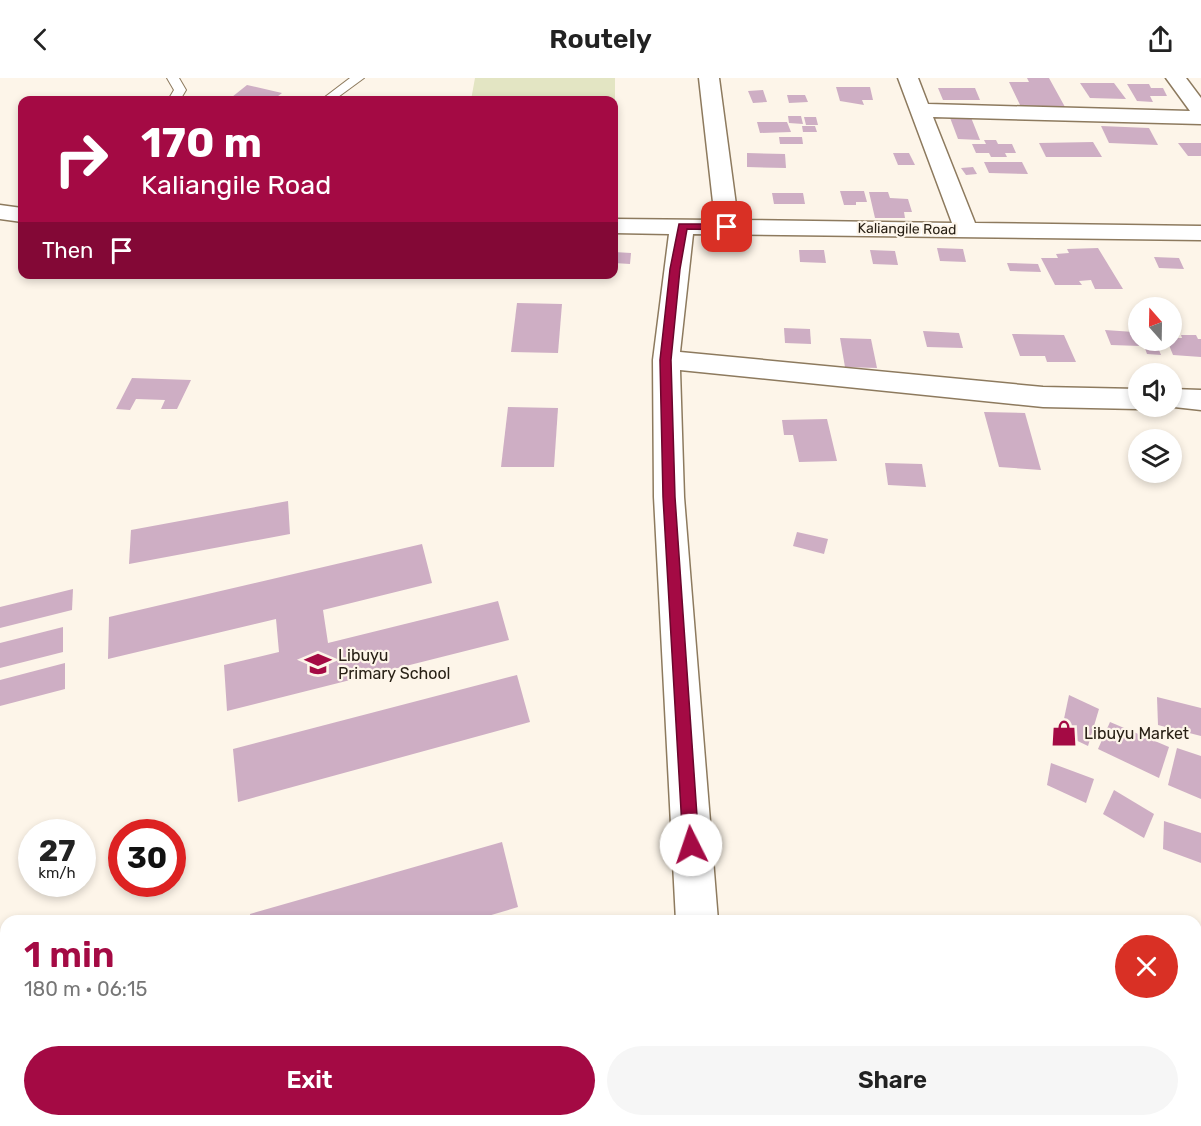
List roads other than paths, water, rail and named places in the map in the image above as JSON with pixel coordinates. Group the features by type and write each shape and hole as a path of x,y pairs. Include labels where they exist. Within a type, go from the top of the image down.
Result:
{"street":[{"path":"709,78 727,227"},
{"path":"908,78 966,230"},
{"path":"1176,78 1201,112"},
{"path":"920,110 1201,118"},
{"path":"0,212 18,214"},
{"name":"Kaliangile Road","path":"618,226 1201,232"},
{"path":"682,226 675,269 666,360 669,497 697,915"},
{"path":"666,360 1043,397 1128,399"},
{"path":"1182,399 1201,400"}],"lane":[{"path":"173,78 180,90 176,96"},
{"path":"333,96 358,78"}],"place":[{"name":"Libuyu Primary School","path":"318,664"},
{"name":"Libuyu Market","path":"1064,733"}]}
